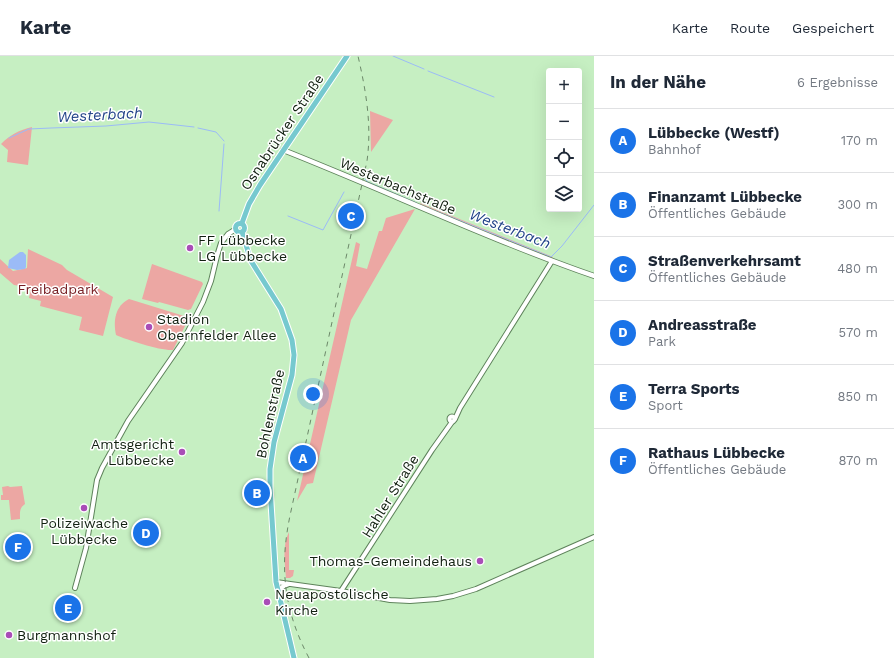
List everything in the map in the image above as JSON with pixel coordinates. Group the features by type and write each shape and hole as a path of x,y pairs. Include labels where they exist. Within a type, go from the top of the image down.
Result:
{"main road":[{"name":"Osnabrücker Straße","path":"242,223 252,199 283,150 347,56"},
{"name":"Westerbachstraße","path":"283,150 337,171 430,212 552,261 594,276"},
{"path":"242,223 245,230 238,232 236,229 237,225 242,223"},
{"name":"Bohlenstraße","path":"242,232 247,252 255,268 281,309 290,331 293,348 292,375 276,433 270,469 276,582 291,640 294,658"}],"street":[{"path":"75,588 86,548 97,480 102,468 128,421 182,343 203,302 211,281 221,243 228,234 236,229"},
{"name":"Hahler Straße","path":"341,591 460,408 552,261"},
{"path":"276,582 397,600 424,600 452,596 476,589 594,537"},
{"path":"280,598 280,591 282,587 291,584"}],"green space":[{"path":"370,111 393,120 371,152"},
{"path":"32,127 28,165 7,162 8,150 1,144 15,133"},
{"path":"420,203 553,257 551,259 420,206"},
{"path":"415,209 351,320 313,483 307,484 297,501 356,242 360,244 356,266 367,269 379,231 382,231 386,218"},
{"name":"Freibadpark","path":"28,249 62,265 67,270 113,297 103,336 79,330 82,317 40,306 41,301 29,298 31,288 14,285 0,273 0,259 13,271 27,268"},
{"path":"152,264 202,282 203,284 191,309 188,310 142,299"},
{"name":"Stadion Obernfelder Allee","path":"129,299 184,316 187,322 173,350 153,347 116,335 116,314 124,302"},
{"path":"22,486 25,504 21,509 20,519 11,520 9,500 1,500 1,495 3,495 2,487"},
{"path":"289,532 289,570 294,570 293,576 286,578 285,543"}],"water":[{"path":"20,252 23,252 26,255 25,269 17,270 8,268 9,260"}],"waterway":[{"path":"393,56 424,69"},
{"path":"428,71 494,97"},
{"name":"Westerbach","path":"9,138 29,129 106,126 149,122 194,127"},
{"name":"Westerbach","path":"198,128 216,132 224,141"},
{"name":"Westerbach","path":"219,211 224,144"},
{"name":"Westerbach","path":"365,179 368,182 417,203"},
{"name":"Westerbach","path":"288,216 323,230 344,192"},
{"name":"Westerbach","path":"421,205 551,257 562,246 594,205"}],"railway":[{"path":"309,658 300,640 289,604 286,586 285,550 291,511 367,161 369,134 367,108 358,56"}],"place":[{"name":"Straßenverkehrsamt","path":"351,216"},
{"name":"FF Lübbecke LG Lübbecke","path":"190,248"},
{"name":"Stadion Obernfelder Allee","path":"149,327"},
{"name":"Amtsgericht Lübbecke","path":"182,452"},
{"name":"Lübbecke (Westf)","path":"303,458"},
{"name":"Finanzamt Lübbecke","path":"257,493"},
{"name":"Polizeiwache Lübbecke","path":"84,508"},
{"name":"Andreasstraße","path":"146,533"},
{"name":"Rathaus Lübbecke","path":"18,547"},
{"name":"Thomas-Gemeindehaus","path":"480,561"},
{"name":"Neuapostolische Kirche","path":"267,602"},
{"name":"Terra Sports","path":"68,608"},
{"name":"Burgmannshof","path":"9,635"}]}
